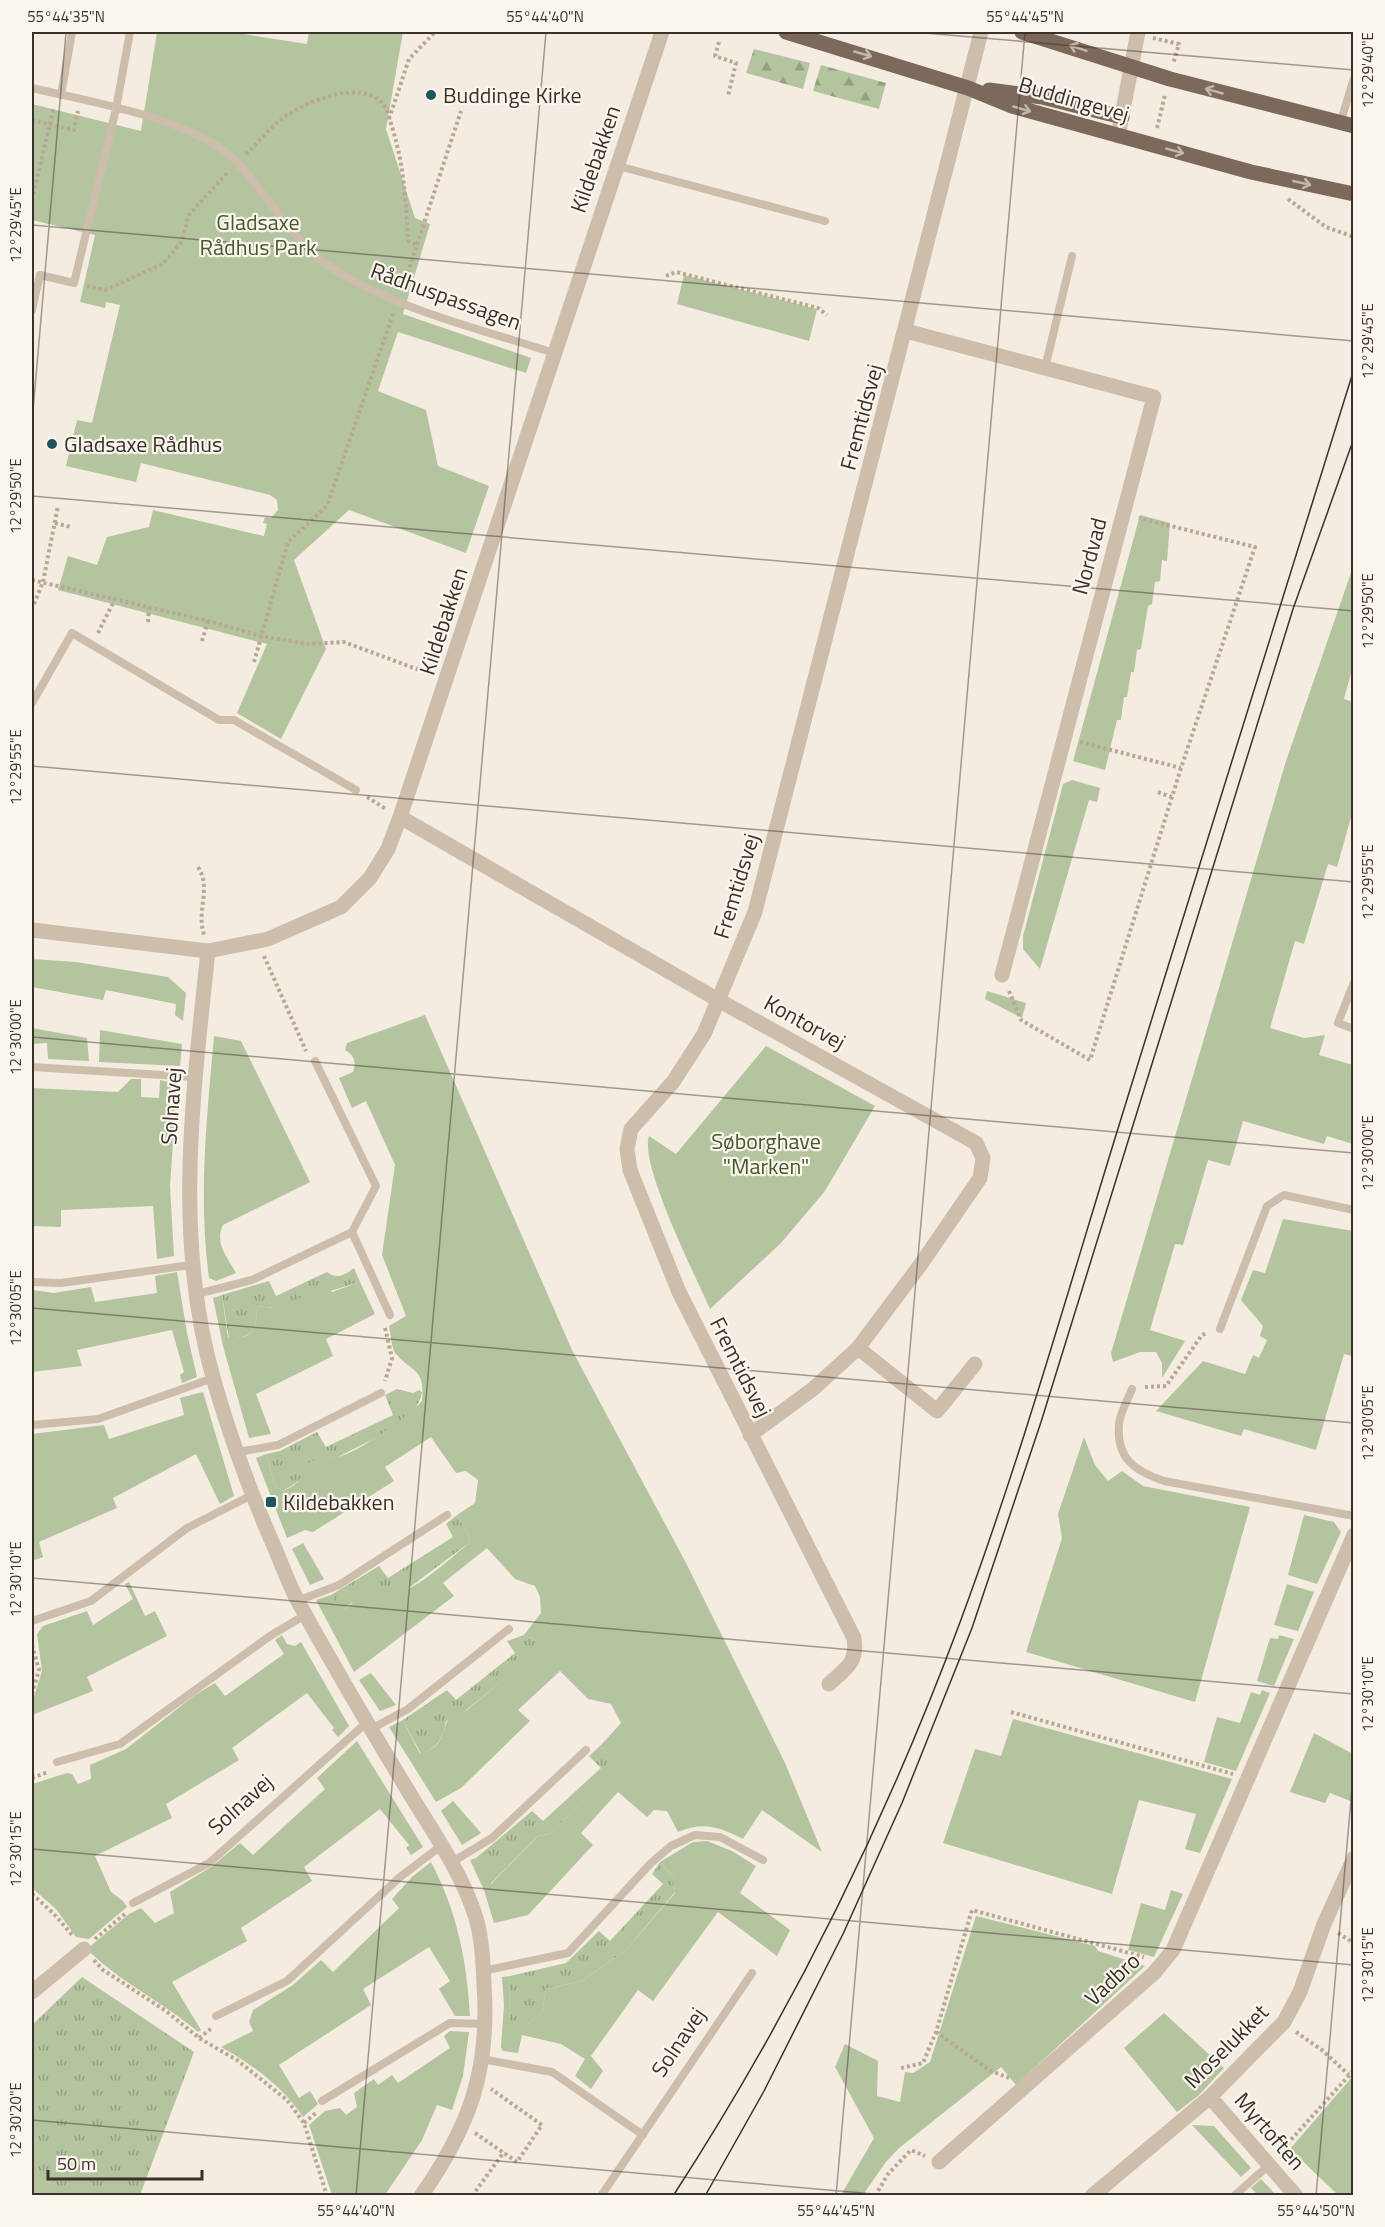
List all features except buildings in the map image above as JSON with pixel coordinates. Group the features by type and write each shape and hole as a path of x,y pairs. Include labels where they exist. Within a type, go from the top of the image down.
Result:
{"main road":[{"name":"Buddingevej","path":"786,32 968,88 1012,106 1251,172 1353,194"},
{"name":"Buddingevej","path":"1022,32 1132,68 1347,125"},
{"path":"968,88 1042,97 1122,117"}],"street":[{"name":"Kildebakken","path":"32,930 208,951 260,941 308,923 341,907 370,878 388,849 400,817 662,32"},
{"name":"Fremtidsvej","path":"829,1684 853,1662 857,1652 854,1638 679,1292 630,1170 627,1149 631,1130 672,1082 704,1034 720,1001 755,912 981,32"},
{"path":"1118,136 1138,32"},
{"name":"Nordvad","path":"906,331 1154,397 1002,975"},
{"name":"Kontorvej","path":"400,817 720,1001 976,1143 983,1158 980,1178 921,1264 858,1348 813,1389 750,1435"},
{"name":"Solnavej","path":"208,951 195,1077 188,1181 191,1265 213,1378 252,1495 301,1608 368,1726 452,1862 476,1919 487,2024 478,2080 464,2125 447,2158 421,2196"},
{"path":"858,1348 937,1411 975,1364"},
{"name":"Vadbro","path":"939,2162 1154,1973 1173,1950 1353,1535"},
{"name":"Moselukket","path":"1092,2196 1210,2097 1284,2022 1300,1992 1324,1924 1353,1858"},
{"path":"32,1992 84,1949"},
{"name":"Myrtoften","path":"1210,2097 1296,2196"}],"lane":[{"path":"59,95 72,32"},
{"path":"32,310 40,275 74,284 116,109 130,32"},
{"path":"1347,125 1353,78"},
{"name":"Rådhuspassagen","path":"32,88 180,126 214,142 237,162 326,264 357,284 398,302 554,352"},
{"path":"618,166 825,220"},
{"path":"1045,368 1072,256"},
{"path":"32,704 72,633 219,720 234,720 356,790"},
{"path":"1353,982 1338,1023 1353,1029"},
{"path":"196,1294 252,1280 352,1232 376,1186 315,1060"},
{"path":"32,1067 195,1077"},
{"path":"1220,1329 1267,1206 1284,1195 1353,1210"},
{"path":"352,1232 390,1315"},
{"path":"32,1282 61,1283 191,1265"},
{"path":"32,1425 98,1419 213,1378"},
{"path":"1132,1389 1119,1424 1124,1455 1139,1472 1164,1481 1353,1516"},
{"path":"238,1452 278,1445 381,1393"},
{"path":"32,1622 91,1601 187,1528 252,1495"},
{"path":"57,1762 120,1744 270,1636 301,1608 447,1515"},
{"name":"Solnavej","path":"133,1903 208,1863 368,1726 408,1709 508,1629"},
{"path":"452,1862 492,1838 586,1750"},
{"path":"483,1971 568,1953 651,1863 671,1846 695,1835 720,1837 763,1860"},
{"path":"216,2016 287,1982 400,1877 441,1846"},
{"name":"Solnavej","path":"602,2196 752,1973"},
{"path":"322,2101 450,2023 487,2024"},
{"path":"482,2059 552,2072 643,2135"},
{"path":"1234,2196 1269,2165"}],"path":[{"path":"389,119 409,59 435,32"},
{"path":"719,42 715,56 736,63 728,96"},
{"path":"32,200 59,95"},
{"path":"32,120 74,130 81,99"},
{"path":"254,662 288,542 327,506 461,111"},
{"path":"1287,198 1326,227 1353,237"},
{"path":"666,276 676,272 818,308 827,315"},
{"path":"34,604 42,582 58,506"},
{"path":"1002,975 1021,1020 1090,1060 1181,768 1255,547 1123,514"},
{"path":"55,523 71,527"},
{"path":"32,580 208,621 261,636 307,644 344,642 447,680"},
{"path":"92,646 115,599"},
{"path":"148,622 149,607"},
{"path":"202,641 208,621"},
{"path":"1064,738 1181,768"},
{"path":"356,790 400,817"},
{"path":"1158,792 1172,797"},
{"path":"198,867 205,878 200,922 208,951"},
{"path":"260,941 269,970 309,1056 315,1060"},
{"path":"381,1393 392,1358 385,1327 390,1315"},
{"path":"1132,1389 1166,1386 1202,1335 1220,1329"},
{"path":"32,1645 39,1670 32,1694"},
{"path":"1011,1712 1248,1778"},
{"path":"32,1894 54,1914 103,1970 166,2011 199,2038 237,2060 287,2100 304,2123 327,2196"},
{"path":"84,1949 129,1910 133,1903"},
{"path":"901,2068 923,2063 936,2032 972,1910 1162,1962"},
{"path":"1284,2022 1290,2029 1322,2050 1349,2075"},
{"path":"936,2032 988,2070 1027,2085"},
{"path":"1269,2165 1353,2070"},
{"path":"464,2125 517,2162 542,2125 478,2080"},
{"path":"875,2196 888,2174 911,2150 939,2162"},
{"path":"472,2196 504,2152"}],"green space":[{"name":"Gladsaxe Rådhus Park","path":"157,32 231,32 307,44 309,32 403,32 386,129 415,218 430,224 403,314 531,358 526,373 398,332 378,391 426,410 438,466 489,486 466,553 349,510 294,560 326,649 281,739 237,713 267,644 58,590 68,556 97,565 107,537 149,527 153,510 264,536 267,524 263,523 265,517 271,518 278,510 277,500 270,495 141,463 136,482 66,466 77,420 92,423 120,305 106,302 105,308 80,302 95,235 32,220 32,104 141,131"},
{"path":"754,49 810,63 803,89 746,73"},
{"path":"821,65 886,83 879,109 813,91"},
{"path":"684,275 817,309 809,341 677,304"},
{"path":"1140,515 1170,523 1167,561 1162,560 1160,581 1155,582 1152,604 1148,606 1141,649 1137,650 1134,672 1131,672 1121,720 1117,720 1105,770 1073,761"},
{"path":"1353,567 1353,666 1344,699 1353,702 1353,810 1337,867 1328,864 1304,944 1295,941 1270,1028 1304,1038 1325,1035 1319,1055 1353,1065 1353,1144 1327,1136 1324,1144 1243,1121 1230,1166 1208,1160 1183,1245 1175,1244 1150,1330 1185,1341 1162,1378 1162,1363 1156,1352 1140,1352 1113,1362 1111,1353 1286,761"},
{"path":"1072,780 1100,788 1097,802 1089,800 1040,969 1023,949 1023,936 1063,784"},
{"path":"32,959 76,962 168,977 186,993 183,1021 175,1015 176,1004 106,990 103,1000 32,987"},
{"path":"987,991 1026,1003 1022,1018 985,999"},
{"path":"425,1015 572,1350 686,1563 785,1763 822,1852 762,1810 743,1839 727,1831 703,1826 678,1832 667,1811 654,1810 647,1817 618,1792 581,1833 593,1845 528,1915 494,1923 484,1890 470,1860 476,1858 491,1884 538,1836 549,1834 617,1768 601,1745 621,1723 611,1704 588,1699 560,1671 518,1710 530,1721 461,1788 436,1802 389,1727 403,1720 420,1754 428,1751 441,1739 450,1715 466,1711 529,1658 535,1652 535,1640 524,1635 541,1613 540,1597 535,1586 515,1579 487,1548 443,1583 454,1596 354,1672 316,1600 331,1595 339,1614 366,1592 379,1596 392,1595 406,1590 434,1572 469,1543 470,1537 457,1515 475,1503 478,1480 466,1471 456,1473 431,1437 385,1467 394,1481 313,1532 305,1530 287,1538 256,1458 266,1454 274,1483 281,1491 298,1482 305,1464 337,1457 357,1449 394,1425 422,1401 420,1377 394,1351 389,1326 406,1316 382,1255 395,1165 366,1101 352,1108 339,1078 353,1072 354,1068 353,1057 345,1050 347,1043"},
{"path":"32,1028 87,1038 89,1061 48,1059 47,1043 32,1044"},
{"path":"100,1030 182,1044 180,1066 99,1062"},
{"path":"214,1036 241,1041 310,1182 223,1225 221,1244 236,1273 216,1281 209,1278 204,1218 206,1127"},
{"name":"Søborghave \"Marken\"","path":"766,1046 875,1106 825,1191 781,1243 710,1309 660,1195 648,1150 649,1136 676,1154"},
{"path":"131,1079 141,1079 141,1097 159,1098 160,1080 177,1084 170,1186 174,1256 157,1259 153,1206 61,1210 61,1227 32,1226 32,1088 118,1092"},
{"path":"1283,1219 1353,1231 1353,1356 1344,1354 1316,1450 1244,1429 1241,1436 1156,1411 1203,1361 1245,1374 1253,1355 1259,1358 1267,1340 1260,1336 1263,1326 1241,1300 1253,1270 1265,1273"},
{"path":"354,1268 360,1282 274,1308 257,1306 253,1331 245,1336 229,1339 222,1295 269,1281 276,1296 327,1272 334,1276 341,1276"},
{"path":"177,1272 197,1377 182,1383 180,1375 184,1372 172,1330 77,1350 82,1366 32,1372 32,1290 54,1293 91,1287 95,1302 157,1293 155,1276"},
{"path":"360,1282 375,1314 326,1339 333,1356 256,1394 271,1434 249,1438 223,1346 213,1298 222,1295 228,1338 237,1338 244,1337 253,1331 257,1306 274,1308 325,1288 332,1292"},
{"path":"397,1389 413,1393 419,1390 422,1392 411,1413 400,1422 388,1431 338,1457 322,1462 289,1488 281,1491 274,1483 266,1454 280,1451 317,1432 326,1447 393,1415 385,1395"},
{"path":"203,1392 234,1496 220,1504 196,1454 113,1498 117,1508 39,1542 43,1557 32,1561 32,1434 104,1425 109,1439 184,1415 180,1398"},
{"path":"1084,1437 1095,1465 1108,1481 1122,1471 1143,1486 1250,1507 1195,1702 1026,1652 1062,1538 1058,1514"},
{"path":"457,1515 470,1537 469,1543 402,1593 351,1603 339,1615 331,1595 379,1566 388,1578 453,1537 446,1524"},
{"path":"1304,1515 1334,1522 1341,1532 1317,1584 1288,1575"},
{"path":"303,1543 324,1579 310,1585 292,1549"},
{"path":"129,1582 145,1616 155,1611 167,1636 87,1677 93,1691 32,1715 32,1703 42,1671 37,1634 43,1626 87,1611 93,1625 133,1599 125,1584"},
{"path":"1287,1584 1314,1592 1298,1631 1274,1625"},
{"path":"282,1635 287,1644 295,1646 301,1642 349,1726 338,1737 332,1730 334,1728 307,1693 232,1748 239,1760 166,1804 172,1818 95,1856 111,1892 127,1907 89,1939 76,1937 56,1909 32,1888 32,1784 67,1773 72,1774 78,1784 91,1779 90,1765 126,1749 195,1695 215,1683 225,1696 284,1654 275,1640"},
{"path":"524,1635 535,1640 535,1652 529,1659 465,1711 446,1721 439,1742 421,1754 403,1720 447,1690 456,1700 515,1653 507,1641"},
{"path":"1279,1635 1294,1639 1274,1686 1257,1681 1270,1638 1278,1639"},
{"path":"371,1673 396,1705 380,1711 359,1680"},
{"path":"1262,1690 1270,1693 1236,1771 1204,1762 1217,1717 1240,1723 1251,1692 1260,1695"},
{"path":"1013,1719 1232,1779 1200,1853 1185,1849 1196,1814 1139,1800 1112,1894 943,1843 975,1749 1001,1756"},
{"path":"1314,1733 1353,1754 1353,1802 1330,1793 1325,1803 1290,1792"},
{"path":"357,1741 423,1847 411,1855 406,1848 409,1845 380,1809 304,1867 312,1881 241,1928 247,1941 172,1982 201,2030 198,2032 127,1982 87,1949 129,1914 141,1908 155,1923 174,1913 170,1892 211,1867 240,1843 253,1855 325,1789 317,1778"},
{"path":"601,1745 618,1768 549,1834 538,1836 490,1884 476,1858 532,1811 543,1821 601,1768 589,1756"},
{"path":"453,1801 481,1833 462,1845 441,1811"},
{"path":"707,1841 732,1851 756,1866 740,1893 790,1930 777,1956 718,1912 653,2001 638,1990 591,2056 603,2071 591,2089 575,2076 585,2059 561,2044 522,2035 518,2053 503,2051 501,2047 504,2005 502,1977 510,1976 509,2024 528,2024 542,2012 546,1989 582,1981 625,1951 675,1893 673,1877 660,1862 693,1842"},
{"path":"431,1862 448,1899 459,1937 470,2016 455,2016 439,1989 450,1981 429,1947 363,1989 371,2005 279,2065 299,2098 310,2091 318,2104 303,2117 287,2096 266,2077 221,2047 253,2031 249,2022 253,2010 293,1985 321,1960 333,1972 399,1908 392,1899 413,1876"},
{"path":"660,1862 673,1877 675,1892 625,1951 582,1981 546,1989 542,2012 528,2024 509,2024 510,1976 566,1963 599,1931 610,1941 663,1884 652,1874"},
{"path":"1171,1890 1183,1894 1154,1957 1128,1950 1141,1903 1165,1910"},
{"path":"976,1916 1095,1946 1098,1951 1145,1966 1016,2085 1001,2067 898,2149 885,2163 863,2195 841,2195 874,2138 835,2067 845,2044 878,2061 877,2096 900,2102 905,2072 913,2073 930,2062"},
{"path":"82,1977 194,2052 140,2195 32,2196 32,2025"},
{"path":"1164,2013 1224,2068 1198,2096 1177,2112 1124,2048"},
{"path":"450,2031 469,2032 463,2076 452,2110 437,2105 422,2140 385,2195 332,2195 309,2125 325,2111 340,2108 346,2115 357,2107 354,2093 374,2079 378,2085 392,2075 398,2083 450,2048 444,2036"},
{"path":"1353,2076 1353,2195 1338,2195 1290,2149"},
{"path":"1192,2125 1214,2126 1251,2168 1241,2177"},
{"path":"1261,2179 1276,2195 1258,2195 1251,2188"}],"tram line":[{"path":"673,2196 756,2059 832,1918 899,1774 959,1625 1039,1388 1354,369"},
{"path":"705,2196 764,2091 843,1934 902,1803 972,1628 1041,1422 1293,609 1354,438"}],"place":[{"name":"Buddinge Kirke","path":"431,95"},
{"name":"Gladsaxe Rådhus","path":"52,444"},
{"name":"Kildebakken","path":"271,1502"}]}
